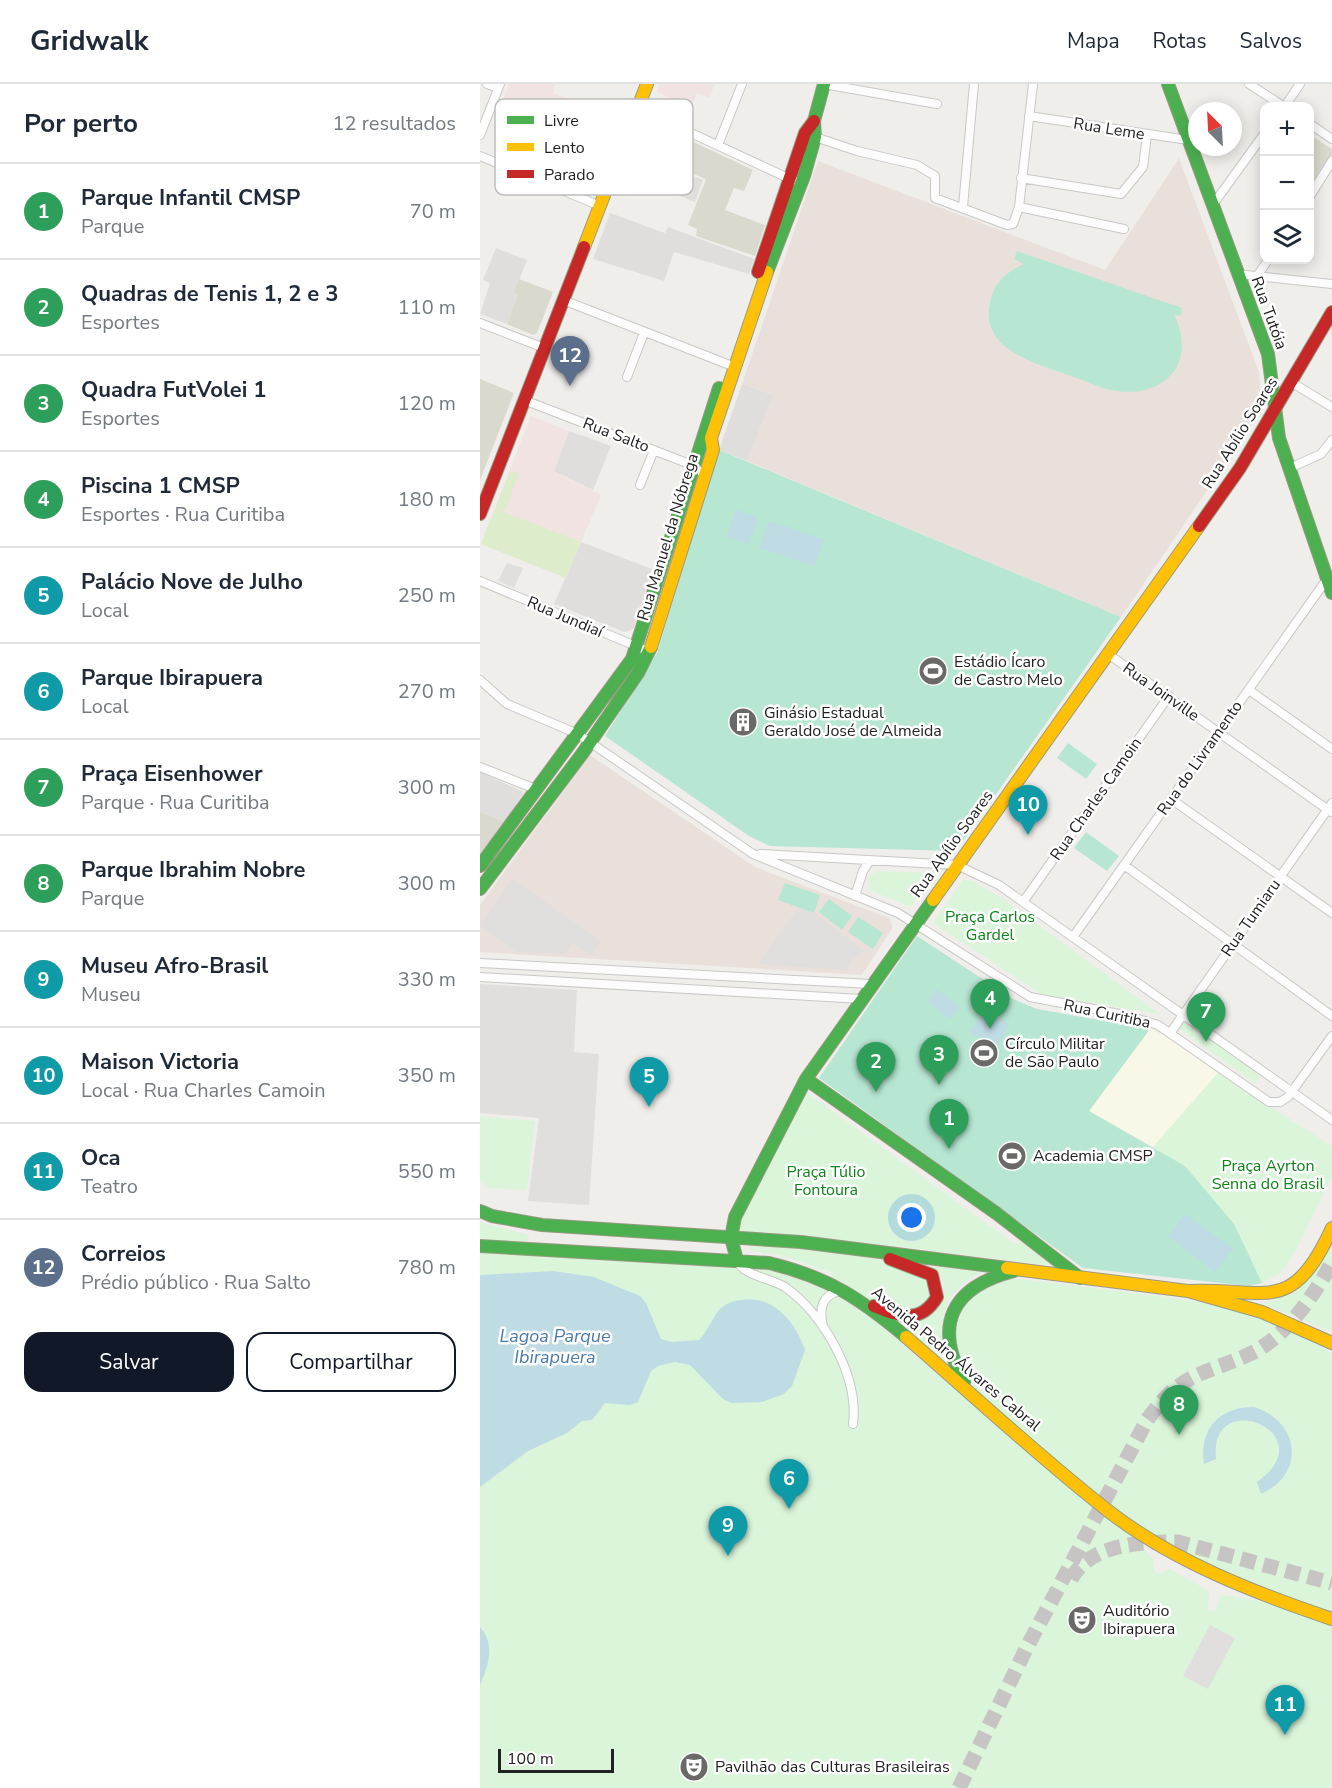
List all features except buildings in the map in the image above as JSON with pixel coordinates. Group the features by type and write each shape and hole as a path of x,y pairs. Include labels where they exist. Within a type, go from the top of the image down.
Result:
{"main road":[{"path":"645,99 647,84"},
{"name":"Rua Manuel da Nóbrega","path":"482,863 538,790 631,660 637,647 693,465 731,366 796,181 815,137 814,121 824,84"},
{"name":"Rua Tutóia","path":"1168,84 1188,140"},
{"name":"Rua Manuel da Nóbrega","path":"796,181 805,133 814,121"},
{"name":"Rua Tutóia","path":"1194,156 1268,354 1280,438 1332,592"},
{"path":"481,507 605,195"},
{"name":"Rua Abílio Soares","path":"731,1238 735,1217 806,1079 871,984 1240,468 1332,312"},
{"name":"Rua Manuel da Nóbrega","path":"480,889 590,742 638,673 650,651 713,450 711,438 731,366"},
{"path":"482,863 495,869"},
{"path":"806,1079 996,1213 1080,1278"},
{"path":"480,1211 492,1216 542,1225 801,1242 864,1251 946,1258 1188,1291 1251,1308 1295,1324 1332,1343"},
{"path":"1188,1291 1207,1290 1268,1295 1291,1287 1309,1271 1332,1228"},
{"path":"731,1238 737,1260"},
{"name":"Avenida Pedro Álvares Cabral","path":"480,1246 737,1260 789,1267 842,1290 866,1303 1108,1510 1174,1553 1278,1601 1332,1619"},
{"path":"864,1251 925,1271 935,1280 937,1289 933,1306 920,1316 903,1316 866,1303"},
{"path":"972,1394 958,1374 949,1350 948,1324 952,1311 967,1290 979,1282 1002,1273 1024,1270"}],"street":[{"path":"480,135 499,86 487,84"},
{"path":"718,145 742,84"},
{"path":"824,84 937,104"},
{"path":"963,207 974,84"},
{"path":"815,137 857,151 917,165 935,176 935,198 1007,225 1016,220 1019,207 1033,84"},
{"path":"1249,84 1278,102"},
{"path":"1287,102 1300,84"},
{"name":"Rua Leme","path":"1029,116 1188,140"},
{"path":"1314,127 1332,139"},
{"path":"693,134 796,181"},
{"path":"1022,178 1121,194 1143,167 1147,135"},
{"path":"1212,206 1260,140"},
{"path":"480,156 495,162"},
{"path":"1314,190 1332,161"},
{"path":"574,195 600,206"},
{"path":"1019,207 1124,228"},
{"path":"1257,276 1265,264"},
{"path":"1237,274 1332,284"},
{"path":"563,300 731,366"},
{"path":"480,323 544,348"},
{"path":"627,377 644,333"},
{"path":"1291,382 1332,407"},
{"name":"Rua Salto","path":"524,400 693,465 705,475"},
{"path":"1290,468 1321,453 1332,440"},
{"path":"640,485 654,450"},
{"name":"Rua do Livramento","path":"1073,938 1328,579"},
{"name":"Rua Jundiaí","path":"480,581 650,651"},
{"name":"Rua Joinville","path":"1108,654 1331,808"},
{"name":"Rua Curitiba","path":"480,680 507,704 578,734 753,854 915,923 1030,997 1125,1015 1171,1032 1269,1102 1285,1100 1292,1092"},
{"path":"1249,690 1332,749"},
{"name":"Rua Charles Camoin","path":"1023,902 1169,696"},
{"path":"480,767 538,790"},
{"path":"1171,799 1332,913"},
{"name":"Rua Tumiaru","path":"1171,1032 1331,808"},
{"path":"753,854 957,865"},
{"path":"855,896 862,871 870,860"},
{"name":"Rua Curitiba","path":"957,865 999,885 1332,1120"},
{"path":"1124,866 1332,1016"},
{"path":"480,963 871,984"},
{"path":"663,988 665,973"},
{"path":"480,977 861,999"},
{"path":"1292,1092 1332,1035"},
{"path":"737,1260 742,1269 771,1279 786,1288 824,1330"},
{"path":"842,1290 833,1292 823,1301 821,1317 824,1330 849,1380 854,1412 853,1424"}],"shaded area":[{"path":"509,84 556,84 553,93 568,99 503,99"},
{"path":"660,84 715,84 709,98 697,93 693,103 693,99 672,99 657,92"},
{"path":"1314,138 1332,149 1332,154 1314,182"},
{"path":"693,142 753,170 744,191 734,188 725,210 765,225 755,256 696,236 697,229 688,225 706,179 693,174"},
{"path":"1179,158 1259,372 1261,402 1251,426 1121,617 747,461 773,395 742,384 818,161 1105,270"},
{"path":"693,176 703,180 695,202 677,195 693,195"},
{"path":"610,213 665,233 668,227 754,259 749,274 674,252 664,281 593,259"},
{"path":"496,248 527,260 514,293 518,295 507,324 480,314 490,283 483,280"},
{"path":"519,279 553,292 537,333 533,335 507,324 518,295 514,293"},
{"path":"480,379 514,393 480,480"},
{"path":"742,384 774,395 747,461 719,450"},
{"path":"531,416 569,431 554,471 601,495 566,578 481,544"},
{"path":"569,431 611,446 593,490 554,471"},
{"path":"581,542 652,569 634,628 624,632 554,604"},
{"path":"507,563 523,568 514,588 498,581"},
{"path":"590,755 755,867 889,918 893,927 862,975 480,952 480,905"},
{"path":"480,772 524,792 505,822 480,812"},
{"path":"480,812 505,822 480,855"},
{"path":"512,878 601,941 591,955 573,943 565,954 516,952 480,925"},
{"path":"798,908 817,915 865,951 852,960 847,970 758,964"},
{"path":"480,984 577,990 574,1052 599,1054 589,1205 528,1201 539,1118 480,1113"},
{"path":"1150,1029 1166,1036 1218,1073 1153,1147 1089,1111"},
{"path":"1210,1625 1235,1638 1208,1689 1183,1676"}],"green space":[{"path":"1017,251 1182,308 1181,316 1174,315 1180,331 1182,347 1179,361 1173,372 1163,382 1150,388 1135,392 1117,391 1039,365 1012,352 993,332 989,319 994,289 1006,275 1024,264 1014,259"},
{"path":"719,450 1121,617 956,851 770,846 749,836 605,736 657,653"},
{"path":"510,471 519,474 504,512 581,542 566,578 481,544"},
{"path":"1068,743 1097,764 1086,779 1057,758"},
{"path":"1086,832 1119,856 1107,871 1074,848"},
{"path":"877,871 933,873 935,875 910,907 870,890 868,877"},
{"name":"Praça Carlos Gardel","path":"963,880 973,881 1003,899 1160,1014 1041,994 933,923"},
{"path":"785,883 820,895 814,913 778,900"},
{"path":"829,899 852,916 842,930 819,912"},
{"path":"858,917 883,933 873,949 848,932"},
{"name":"Círculo Militar de São Paulo","path":"917,936 1013,999 1037,1009 1150,1029 1089,1111 1185,1166 1234,1224 1262,1283 1249,1286 1083,1268 819,1078"},
{"path":"1180,1022 1184,1022 1261,1074 1255,1083 1181,1030 1178,1026"},
{"name":"Praça Ayrton Senna do Brasil","path":"1218,1073 1332,1146 1332,1177 1294,1254 1281,1273 1262,1283 1234,1224 1185,1166 1153,1147"},
{"name":"Praça Túlio Fontoura","path":"803,1090 1015,1244 1021,1242 1054,1262 1053,1266 887,1245 735,1236 780,1133"},
{"path":"480,1116 535,1121 527,1190 490,1188 480,1181"},
{"path":"480,1222 529,1235 528,1242 480,1240"},
{"path":"748,1243 840,1252 886,1262 929,1278 934,1296 922,1312 897,1311 830,1281 833,1273 780,1255 751,1251"},
{"path":"1332,1245 1332,1332 1262,1303 1287,1295 1297,1289 1311,1275"},
{"path":"480,1251 759,1268 811,1283 859,1307 1077,1493 1119,1524 1154,1560 1154,1571 1159,1574 1170,1569 1209,1591 1208,1610 1216,1612 1221,1595 1235,1596 1263,1602 1332,1625 1332,1788 480,1788"},
{"path":"927,1263 985,1271 959,1287 946,1308 943,1319 945,1362 895,1319 937,1309 941,1302 944,1283 938,1273"},
{"path":"1007,1278 1168,1297 1226,1308 1282,1326 1308,1338 1332,1354 1332,1617 1177,1551 1113,1508 977,1392 958,1359 954,1335 955,1323 959,1311 976,1290 986,1284"}],"water":[{"path":"736,510 758,517 749,544 726,537"},
{"path":"769,521 824,539 815,566 759,548"},
{"path":"937,989 960,1007 950,1019 928,1002"},
{"path":"986,1008 1010,1025 996,1046 982,1036 980,1039 970,1032"},
{"path":"1185,1214 1233,1249 1215,1272 1168,1236"},
{"name":"Lagoa Parque Ibirapuera","path":"553,1271 594,1277 640,1296 646,1303 661,1339 672,1342 699,1340 725,1305 738,1300 763,1301 773,1306 789,1321 805,1350 792,1386 784,1394 762,1402 732,1403 723,1399 690,1365 675,1362 658,1366 651,1371 638,1402 630,1405 605,1403 592,1420 582,1421 567,1433 528,1451 480,1487 480,1275"},
{"path":"1254,1407 1269,1414 1281,1424 1292,1448 1291,1461 1286,1474 1276,1485 1261,1494 1257,1482 1275,1464 1279,1447 1273,1433 1260,1424 1244,1420 1229,1424 1218,1436 1216,1459 1204,1464 1203,1452 1208,1431 1214,1422 1231,1411"},
{"path":"480,1627 488,1641 489,1656 480,1685"}],"tunnel":[{"path":"959,1788 1026,1649 1147,1420 1160,1403 1184,1382 1254,1352 1278,1335 1309,1300 1332,1262"},
{"path":"1071,1579 1080,1567 1104,1551 1134,1544 1178,1542 1332,1583"}],"traffic: fast":[{"path":"767,272 804,176 815,137 814,121 824,84"},
{"path":"1168,84 1268,354 1279,438 1332,593"},
{"path":"480,866 632,659 719,388"},
{"path":"480,889 582,754 638,673 651,647"},
{"path":"737,1260 731,1238 735,1217 806,1079 933,900"},
{"path":"806,1079 996,1213 1080,1278"},
{"path":"480,1211 492,1216 542,1225 801,1242 1007,1268"},
{"path":"480,1246 769,1263 809,1275 843,1291 874,1311 906,1337"},
{"path":"964,1382 950,1343 950,1326 954,1311 962,1298 975,1287 992,1278 1014,1271"}],"traffic: slow":[{"path":"641,99 647,84"},
{"path":"584,247 604,195"},
{"path":"651,647 713,450 711,438 767,272"},
{"path":"933,900 1199,526"},
{"path":"1188,1291 1257,1293 1274,1292 1289,1286 1303,1275 1317,1256 1332,1228"},
{"path":"1007,1268 1188,1291 1262,1312 1332,1343"},
{"path":"906,1337 1056,1468 1132,1528 1186,1560 1215,1574 1332,1619"}],"traffic: jam":[{"path":"758,272 805,133 814,121"},
{"path":"480,514 584,247"},
{"path":"1199,526 1240,468 1332,312"},
{"path":"874,1306 909,1316 924,1312 937,1297 932,1275 890,1259"}],"place":[{"name":"Correios","path":"570,386"},
{"name":"Estádio Ícaro de Castro Melo","path":"933,671"},
{"name":"Ginásio Estadual Geraldo José de Almeida","path":"743,722"},
{"name":"Maison Victoria","path":"1028,835"},
{"name":"Piscina 1 CMSP","path":"990,1029"},
{"name":"Praça Eisenhower","path":"1206,1042"},
{"name":"Círculo Militar de São Paulo","path":"984,1053"},
{"name":"Quadra FutVolei 1","path":"939,1085"},
{"name":"Quadras de Tenis 1, 2 e 3","path":"876,1092"},
{"name":"Palácio Nove de Julho","path":"649,1107"},
{"name":"Parque Infantil CMSP","path":"949,1149"},
{"name":"Academia CMSP","path":"1012,1156"},
{"name":"Parque Ibrahim Nobre","path":"1179,1435"},
{"name":"Parque Ibirapuera","path":"789,1509"},
{"name":"Museu Afro-Brasil","path":"728,1556"},
{"name":"Auditório Ibirapuera","path":"1082,1620"},
{"name":"Oca","path":"1285,1735"},
{"name":"Pavilhão das Culturas Brasileiras","path":"694,1767"}]}
